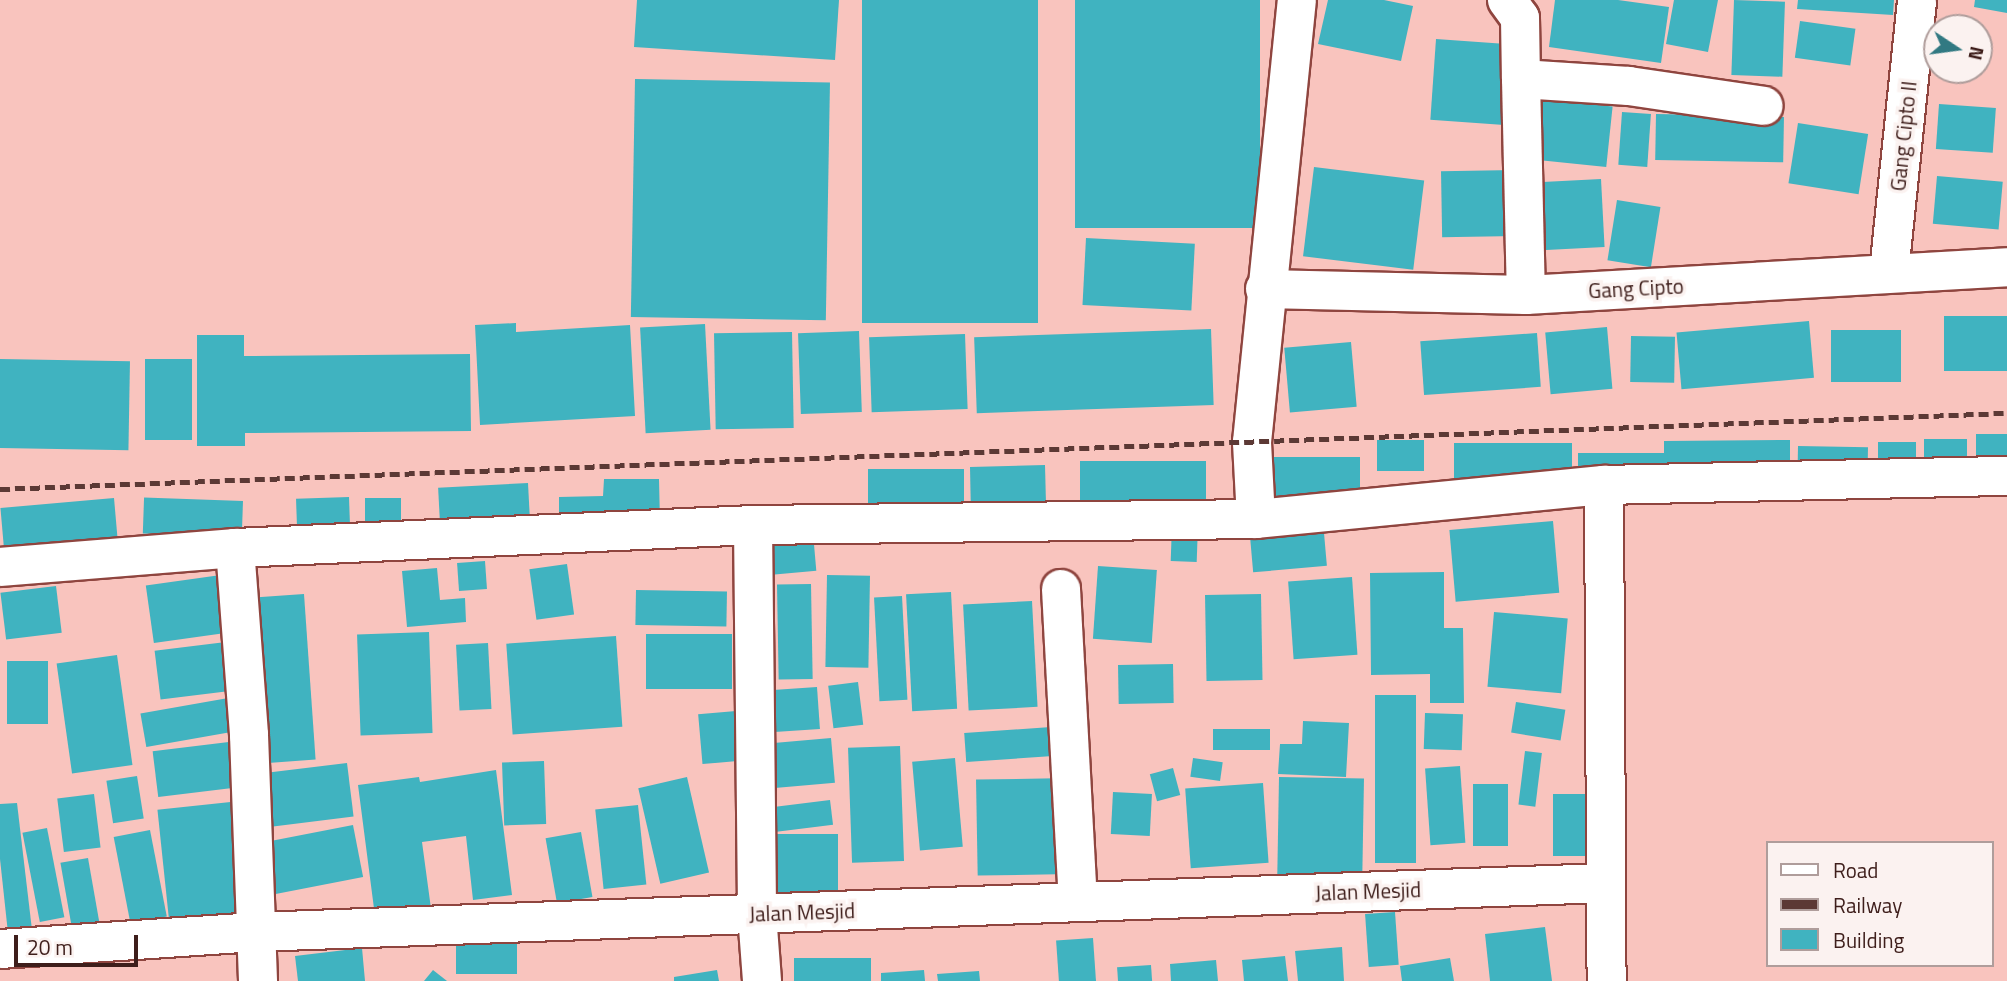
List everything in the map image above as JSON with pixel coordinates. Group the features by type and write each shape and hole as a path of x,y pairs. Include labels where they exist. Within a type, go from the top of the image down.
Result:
{"street":[{"path":"1256,519 1252,442 1265,289 1297,0"},
{"path":"1507,0 1520,18 1526,295"},
{"name":"Gang Cipto II","path":"1889,272 1917,0"},
{"path":"1521,79 1629,86 1764,106"},
{"name":"Gang Cipto","path":"1265,289 1526,295 2007,267"},
{"path":"0,567 234,548 753,525 1256,519 1604,485 2007,476"},
{"path":"1604,485 1604,883 1607,981"},
{"path":"753,525 757,914 762,981"},
{"path":"234,548 249,735 258,981"},
{"path":"1061,589 1078,900"},
{"name":"Jalan Mesjid","path":"0,949 256,932 1078,900 1604,883"}],"building":[{"path":"637,0 839,0 835,60 634,47"},
{"path":"862,0 1038,0 1038,323 862,323"},
{"path":"1075,0 1260,0 1260,228 1075,228"},
{"path":"1328,0 1384,0 1413,6 1401,61 1318,44"},
{"path":"1555,0 1618,0 1669,7 1661,63 1549,47"},
{"path":"1674,0 1718,0 1708,52 1666,44"},
{"path":"1734,0 1785,2 1782,77 1731,75"},
{"path":"1798,0 1894,0 1893,15 1797,9"},
{"path":"1975,0 2007,0 2007,13 1974,7"},
{"path":"1800,21 1855,29 1850,65 1795,58"},
{"path":"1436,39 1510,44 1504,125 1430,120"},
{"path":"635,79 830,82 826,320 631,317"},
{"path":"1542,99 1613,106 1606,167 1536,160"},
{"path":"1939,104 1996,108 1993,153 1936,149"},
{"path":"1622,112 1651,114 1647,167 1618,165"},
{"path":"1656,114 1784,116 1783,162 1655,160"},
{"path":"1798,123 1868,134 1859,194 1788,183"},
{"path":"1314,167 1424,181 1413,270 1303,256"},
{"path":"1515,170 1516,236 1442,237 1441,171"},
{"path":"1937,176 2003,182 1999,230 1933,224"},
{"path":"1601,179 1605,247 1532,251 1528,183"},
{"path":"1617,200 1660,207 1651,267 1607,260"},
{"path":"1086,238 1195,244 1191,311 1082,305"},
{"path":"1944,316 2007,316 2007,371 1944,371"},
{"path":"1809,321 1814,378 1681,389 1677,333"},
{"path":"516,323 516,332 630,325 635,416 480,425 475,325"},
{"path":"705,324 711,430 646,433 640,327"},
{"path":"1607,327 1612,389 1551,394 1545,332"},
{"path":"1211,329 1214,405 977,413 974,337"},
{"path":"1831,330 1901,330 1901,382 1831,382"},
{"path":"859,331 862,412 801,414 798,333"},
{"path":"792,332 794,428 716,429 714,333"},
{"path":"1537,333 1541,387 1424,395 1420,341"},
{"path":"965,334 968,409 872,412 869,337"},
{"path":"197,335 244,335 244,356 470,354 471,431 245,433 245,446 197,446"},
{"path":"1631,336 1675,337 1674,383 1630,382"},
{"path":"1351,342 1357,407 1290,413 1284,348"},
{"path":"0,359 130,361 128,450 0,448"},
{"path":"145,359 192,359 192,440 145,440"},
{"path":"1976,434 2007,434 2007,467 1976,467"},
{"path":"1924,439 1967,439 1967,472 1924,472"},
{"path":"1377,440 1424,440 1424,471 1377,471"},
{"path":"1790,440 1790,478 1578,480 1578,453 1664,453 1664,441"},
{"path":"1878,442 1916,442 1916,475 1878,475"},
{"path":"1454,443 1572,443 1572,485 1454,485"},
{"path":"1798,446 1868,447 1868,470 1798,469"},
{"path":"1272,457 1360,457 1360,502 1272,502"},
{"path":"1080,461 1206,461 1206,510 1080,510"},
{"path":"1045,465 1046,504 971,517 970,467"},
{"path":"868,469 964,469 964,506 868,506"},
{"path":"604,479 659,479 660,522 559,523 559,497 603,496"},
{"path":"528,483 530,526 440,531 438,488"},
{"path":"349,497 350,529 297,531 296,499"},
{"path":"114,498 118,547 5,557 0,508"},
{"path":"144,498 243,501 242,537 143,534"},
{"path":"365,498 401,498 401,530 365,530"},
{"path":"1553,521 1559,593 1456,602 1449,530"},
{"path":"1172,524 1198,525 1197,562 1171,561"},
{"path":"813,533 816,571 767,575 763,537"},
{"path":"1324,533 1327,566 1253,572 1250,539"},
{"path":"485,561 487,589 459,591 457,563"},
{"path":"567,564 574,615 536,620 529,569"},
{"path":"1098,566 1157,570 1152,643 1093,639"},
{"path":"437,568 440,600 465,598 466,622 407,627 402,571"},
{"path":"1444,572 1444,628 1463,628 1464,703 1430,703 1430,674 1371,675 1370,573"},
{"path":"228,574 236,631 154,643 146,586"},
{"path":"827,575 870,576 868,668 825,667"},
{"path":"1352,577 1357,655 1294,659 1288,581"},
{"path":"811,584 813,679 779,680 777,585"},
{"path":"56,586 62,633 6,639 0,593"},
{"path":"636,590 727,592 726,627 635,625"},
{"path":"951,592 957,709 912,711 906,594"},
{"path":"304,594 316,760 265,763 253,598"},
{"path":"1261,594 1263,680 1207,681 1205,595"},
{"path":"902,596 907,700 879,701 874,597"},
{"path":"1032,601 1038,707 969,710 963,605"},
{"path":"1494,612 1568,618 1561,693 1487,687"},
{"path":"429,632 433,733 361,735 357,635"},
{"path":"646,634 732,634 732,689 646,689"},
{"path":"616,636 622,727 513,734 506,644"},
{"path":"234,641 240,690 161,699 155,651"},
{"path":"488,643 491,709 459,711 456,645"},
{"path":"117,655 132,765 72,773 57,663"},
{"path":"7,661 48,661 48,724 7,724"},
{"path":"1173,664 1174,703 1119,704 1118,665"},
{"path":"858,682 863,725 833,728 828,686"},
{"path":"817,687 820,729 763,733 760,691"},
{"path":"1375,695 1416,695 1416,863 1375,863"},
{"path":"234,697 240,730 146,747 140,713"},
{"path":"1516,702 1565,710 1561,740 1511,733"},
{"path":"736,711 740,761 703,764 698,714"},
{"path":"1425,713 1463,714 1462,750 1424,749"},
{"path":"1303,721 1349,723 1346,777 1278,774 1280,744 1302,744"},
{"path":"1051,727 1053,756 966,762 964,733"},
{"path":"1213,729 1270,729 1270,750 1213,750"},
{"path":"831,738 835,783 766,789 762,744"},
{"path":"237,741 243,787 158,797 153,751"},
{"path":"900,746 904,861 852,863 848,748"},
{"path":"1525,751 1542,753 1535,807 1518,805"},
{"path":"955,758 963,847 920,850 912,762"},
{"path":"1193,758 1223,762 1220,781 1190,777"},
{"path":"544,761 546,824 504,825 502,762"},
{"path":"347,763 354,817 271,827 265,773"},
{"path":"1460,766 1465,843 1430,845 1425,768"},
{"path":"1173,768 1180,795 1157,801 1150,774"},
{"path":"496,770 512,895 473,900 466,836 422,842 432,916 376,924 358,785 419,777 420,782"},
{"path":"137,776 144,818 113,823 106,781"},
{"path":"687,777 709,872 660,884 638,788"},
{"path":"1279,777 1364,778 1362,877 1277,876"},
{"path":"1069,778 1071,874 978,876 976,780"},
{"path":"1263,783 1269,863 1191,868 1185,788"},
{"path":"1473,784 1508,784 1508,846 1473,846"},
{"path":"1113,792 1152,794 1150,836 1111,834"},
{"path":"94,794 101,848 64,852 57,799"},
{"path":"1553,794 1585,794 1585,856 1553,856"},
{"path":"830,800 833,825 767,833 763,808"},
{"path":"240,801 252,914 169,923 157,810"},
{"path":"17,803 32,930 8,933 0,859 0,804"},
{"path":"638,805 646,885 604,889 595,809"},
{"path":"353,825 363,877 272,895 262,843"},
{"path":"47,828 64,917 40,922 22,833"},
{"path":"150,830 167,916 130,923 114,837"},
{"path":"581,832 592,897 557,903 546,838"},
{"path":"777,834 838,834 838,906 777,906"},
{"path":"88,858 100,924 72,929 60,863"},
{"path":"1395,912 1399,965 1369,967 1365,914"},
{"path":"1545,927 1552,981 1490,981 1485,934"},
{"path":"1093,938 1096,981 1059,981 1056,941"},
{"path":"456,940 517,940 517,974 456,974"},
{"path":"1342,947 1344,981 1298,981 1295,951"},
{"path":"362,948 365,981 298,981 295,956"},
{"path":"1285,956 1288,981 1244,981 1242,960"},
{"path":"794,958 871,958 871,981 794,981"},
{"path":"1450,958 1454,981 1402,981 1400,966"},
{"path":"1216,960 1218,981 1171,981 1170,964"},
{"path":"1151,965 1152,981 1118,981 1117,967"},
{"path":"433,970 447,981 424,981"},
{"path":"717,970 719,981 674,981 674,977"},
{"path":"924,970 925,981 881,981 881,973"},
{"path":"979,971 980,981 938,981 937,974"}],"railway":[{"path":"0,489 2007,413"}]}
